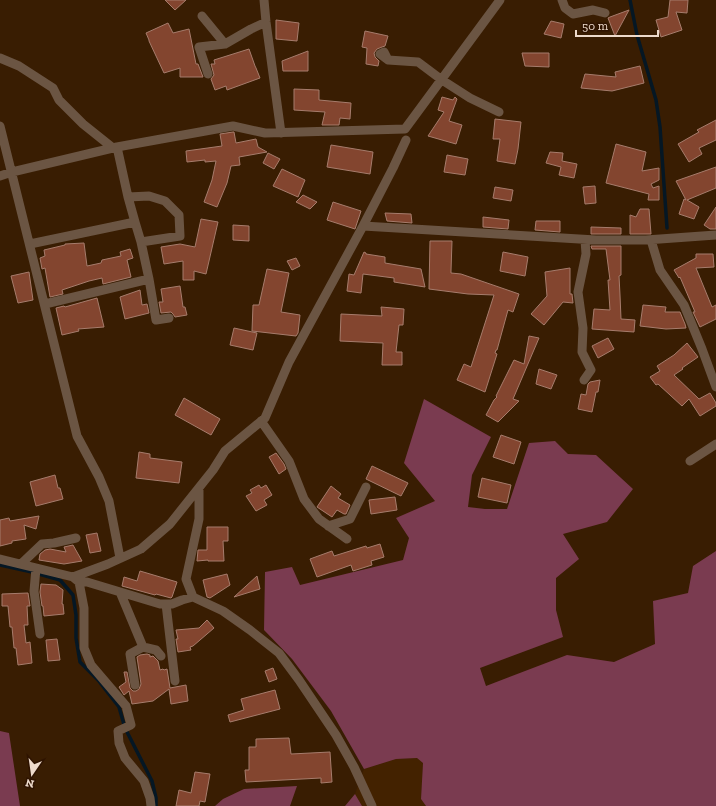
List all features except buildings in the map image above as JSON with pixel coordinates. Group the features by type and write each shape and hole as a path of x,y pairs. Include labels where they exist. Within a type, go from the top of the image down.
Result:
{"street":[{"path":"264,0 281,133"},
{"path":"0,176 115,148 233,126 265,133 405,129 500,0"},
{"path":"562,0 565,8 573,14 594,10 605,13"},
{"path":"202,16 225,44"},
{"path":"208,74 199,47 225,44 266,22"},
{"path":"0,58 20,66 54,88 59,100 78,120 115,148 141,242 156,320 169,318"},
{"path":"388,60 418,62 470,98 499,112"},
{"path":"0,126 78,436 99,477 109,501 120,558"},
{"path":"76,579 141,549 170,524 213,470 225,451 265,418 289,362 363,226 406,140"},
{"path":"128,197 148,196 166,201 179,215 180,236 141,242"},
{"path":"30,244 135,222"},
{"path":"363,226 585,240 651,240 716,235"},
{"path":"584,380 591,370 582,352 583,328 578,292 586,254 585,240"},
{"path":"651,240 660,270 684,305 716,387"},
{"path":"45,304 149,279"},
{"path":"261,421 289,461 304,499 319,519 347,539"},
{"path":"690,461 716,444"},
{"path":"328,526 350,519 366,487"},
{"path":"193,597 186,579 199,519 199,488"},
{"path":"21,564 42,544 76,538"},
{"path":"0,559 87,582 160,604 172,604 193,597 223,611 279,653 336,735 354,766 372,806"},
{"path":"36,568 34,591 40,634"},
{"path":"76,579 84,608 84,648 91,665 126,706 131,726 118,731 119,743 125,758 144,781 151,806"},
{"path":"120,592 143,647"},
{"path":"166,604 176,681"},
{"path":"135,685 130,654 143,647 156,650 160,656"}],"shaded area":[{"path":"424,399 491,437 472,475 468,507 507,509 529,443 555,441 568,454 596,455 633,489 607,522 563,534 579,559 556,578 556,610 563,637 480,668 486,686 567,655 614,662 655,644 653,601 688,593 693,566 716,551 716,806 426,806 421,799 423,763 417,758 396,759 364,769 331,711 292,659 264,630 265,572 292,567 300,585 403,560 409,538 396,518 435,501 404,463"},
{"path":"0,731 9,733 20,806 0,806"},
{"path":"417,758 423,763 421,799 426,806 362,806 355,794 364,769 396,759"},
{"path":"297,786 290,806 215,806 223,799 244,789"},
{"path":"355,794 362,806 345,806"}],"waterway":[{"path":"630,0 637,35 656,100 660,127 667,228"},
{"path":"0,565 60,580 73,595 76,615 76,638 80,662 98,680 119,707 125,728 152,781 156,798 156,806"}]}
